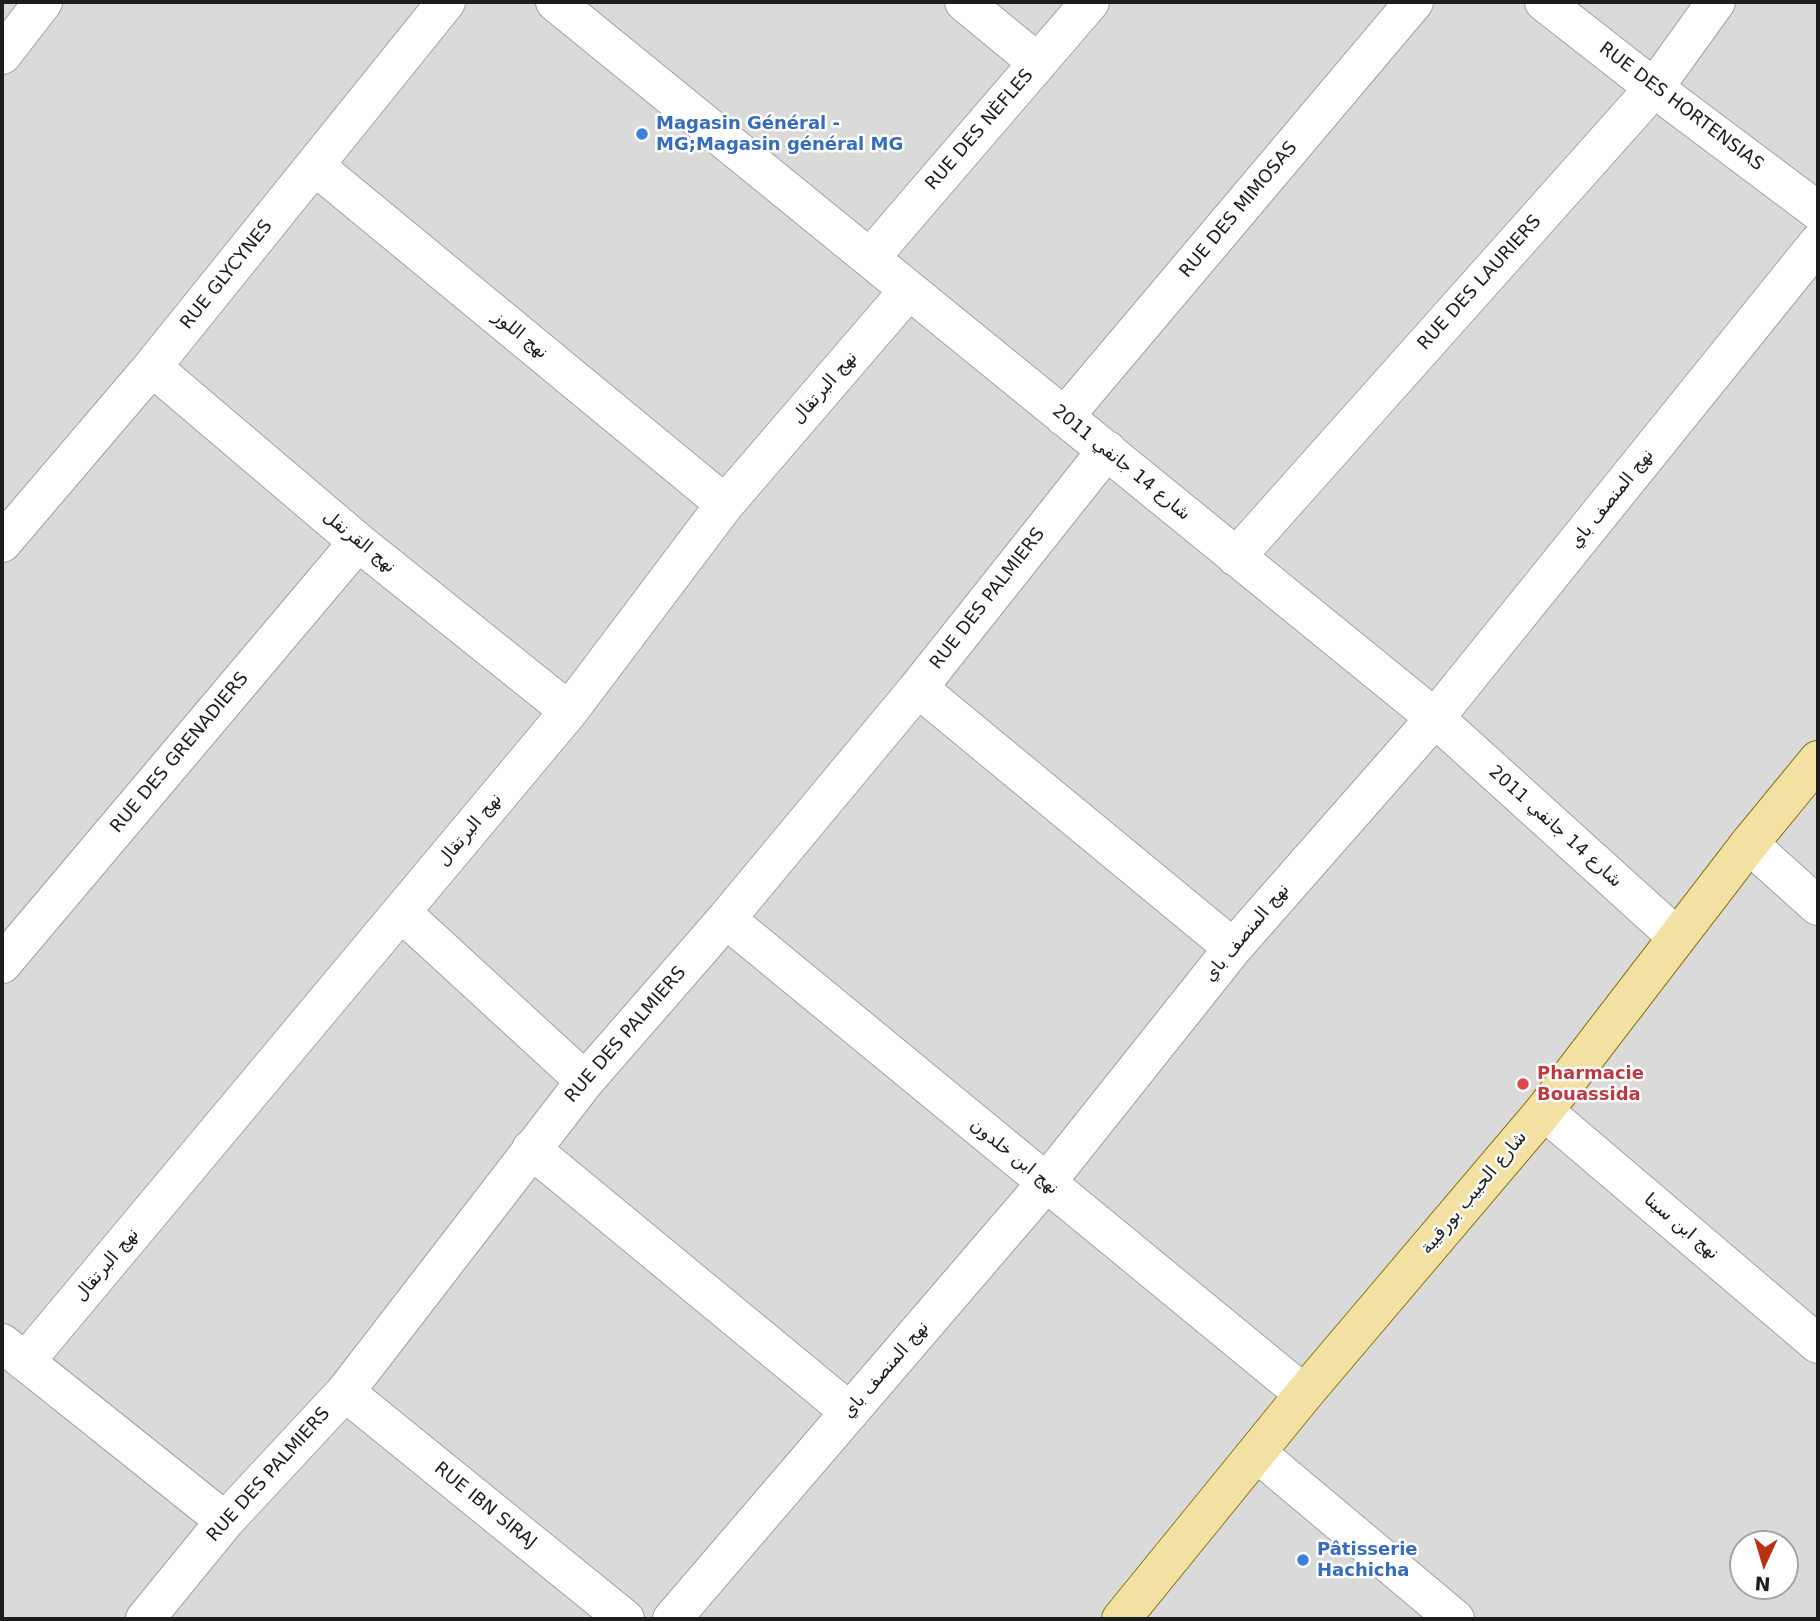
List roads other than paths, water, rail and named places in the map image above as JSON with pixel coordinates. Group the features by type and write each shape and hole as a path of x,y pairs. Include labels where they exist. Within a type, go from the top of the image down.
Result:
{"main road":[{"name":"شارع الحبيب بورقيبة","path":"1121,1619 1304,1394 1544,1111 1749,844 1818,760"}],"street":[{"path":"2,55 43,2"},
{"name":"RUE GLYCYNES","path":"2,543 152,367 446,2"},
{"name":"شارع 14 جانفي 2011","path":"555,2 1434,718 1677,937"},
{"path":"964,2 1038,63"},
{"name":"RUE DES NÈFLES","path":"870,258 1090,2"},
{"name":"RUE DES MIMOSAS","path":"1064,417 1414,2"},
{"name":"RUE DES HORTENSIAS","path":"1544,2 1654,89 1818,211"},
{"name":"RUE DES LAURIERS","path":"1236,557 1654,89 1716,2"},
{"name":"نهج اللوز","path":"315,166 725,504"},
{"name":"نهج المنصف باي","path":"672,1619 1046,1183 1233,948 1434,718 1818,243"},
{"name":"نهج البرتقال","path":"13,1353 401,912 569,711 725,504 908,291"},
{"name":"نهج القرنفل","path":"152,367 358,542 569,711"},
{"name":"RUE DES PALMIERS","path":"164,1613 225,1521 345,1392 585,1081 726,919 918,688 1107,450"},
{"name":"RUE DES GRENADIERS","path":"2,964 358,542"},
{"path":"918,688 1233,948"},
{"path":"1749,844 1818,906"},
{"path":"401,912 585,1081"},
{"name":"نهج ابن خلدون","path":"726,919 1304,1394"},
{"name":"نهج ابن سينا","path":"1544,1111 1818,1344"},
{"path":"531,1149 850,1412"},
{"path":"13,1353 225,1521"},
{"name":"RUE IBN SIRAJ","path":"345,1392 625,1619"},
{"path":"1257,1454 1455,1619"}],"place":[{"name":"Magasin Général - MG;Magasin général MG","path":"642,134"},
{"name":"Pharmacie Bouassida","path":"1523,1084"},
{"name":"Pâtisserie Hachicha","path":"1303,1560"}]}
